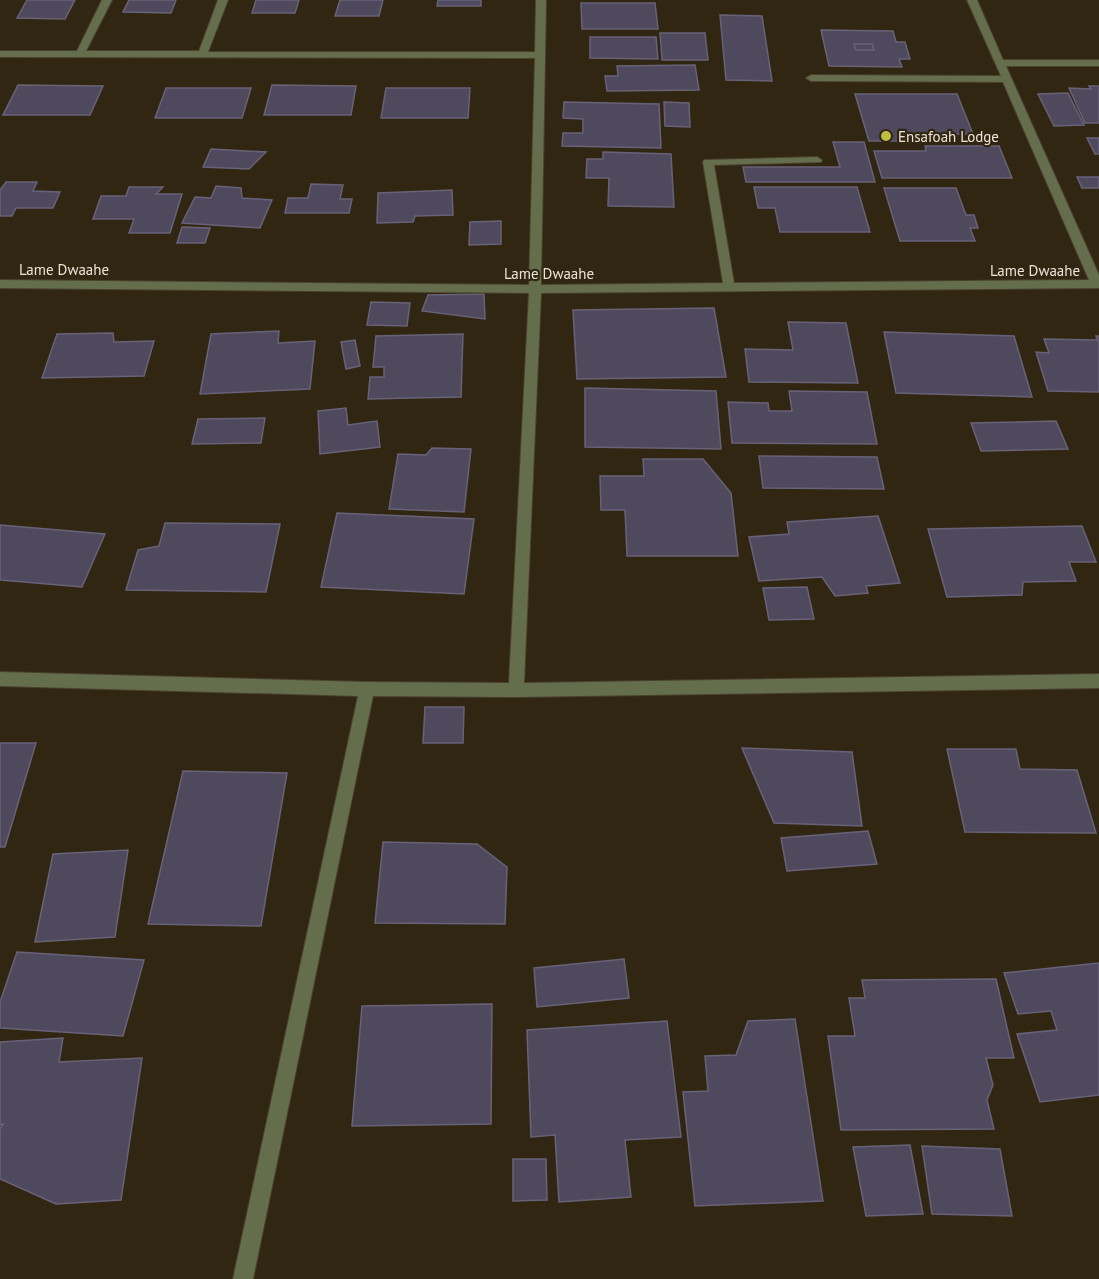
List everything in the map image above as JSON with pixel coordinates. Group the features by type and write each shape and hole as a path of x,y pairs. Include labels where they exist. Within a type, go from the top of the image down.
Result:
{"street":[{"path":"80,54 107,0"},
{"path":"203,53 224,0"},
{"path":"516,690 535,289 542,0"},
{"path":"972,0 1098,284"},
{"path":"0,54 540,55"},
{"path":"1000,63 1099,63"},
{"path":"811,78 1007,79"},
{"path":"729,287 708,162 817,160"},
{"name":"Lame Dwaahe","path":"0,284 535,289 1098,284"},
{"path":"0,679 367,689 516,690 1099,681"},
{"path":"243,1279 367,689"}],"building":[{"path":"27,0 75,0 65,19 17,18"},
{"path":"129,0 176,0 171,13 123,12"},
{"path":"256,0 299,0 295,13 252,13"},
{"path":"340,0 383,0 379,16 335,16"},
{"path":"438,0 481,0 481,6 437,6"},
{"path":"581,3 655,3 658,29 582,29"},
{"path":"720,15 762,16 772,81 726,80"},
{"path":"821,30 893,31 896,42 905,42 910,59 899,59 902,67 829,66","holes":["854,44 872,44 874,50 856,50"]},
{"path":"660,33 705,33 708,60 662,60"},
{"path":"590,37 656,37 658,59 590,58"},
{"path":"854,44 872,44 874,50 856,50"},
{"path":"695,65 699,90 607,91 605,76 618,76 617,66"},
{"path":"18,85 103,86 90,115 3,115"},
{"path":"272,85 356,86 351,115 264,115"},
{"path":"1089,86 1099,86 1099,123 1085,123 1069,88 1091,89"},
{"path":"166,88 251,88 242,118 155,118"},
{"path":"386,88 470,88 468,118 381,118"},
{"path":"1068,93 1084,125 1054,126 1038,94"},
{"path":"855,94 957,94 973,134 914,135 915,141 869,141"},
{"path":"564,102 659,104 661,148 562,146 563,133 583,133 583,119 563,118"},
{"path":"664,102 689,103 690,127 665,126"},
{"path":"1087,138 1099,138 1099,154 1095,154"},
{"path":"833,142 864,142 875,182 746,182 743,167 840,167"},
{"path":"925,146 999,146 1012,178 882,178 874,151 926,151"},
{"path":"211,149 266,152 249,169 203,167"},
{"path":"603,152 671,154 674,207 608,206 609,178 586,178 587,159 603,159"},
{"path":"1077,177 1099,177 1099,188 1082,188"},
{"path":"6,182 37,182 33,191 60,192 53,208 16,208 12,216 0,216 0,190"},
{"path":"311,184 343,185 340,199 352,199 349,213 285,213 288,198 308,198"},
{"path":"216,186 241,188 242,198 272,200 260,228 182,223 195,197 211,198"},
{"path":"129,187 163,187 156,194 182,194 170,233 129,233 134,219 93,219 101,196 126,196"},
{"path":"754,187 857,187 870,232 780,232 775,208 758,208"},
{"path":"884,188 956,188 966,215 974,215 978,228 970,228 975,241 900,241"},
{"path":"452,190 453,215 415,216 413,222 377,223 378,193"},
{"path":"501,221 501,244 469,245 470,222"},
{"path":"182,227 210,228 205,243 177,243"},
{"path":"484,294 485,319 422,311 428,295"},
{"path":"371,302 410,303 407,326 367,325"},
{"path":"714,308 726,377 577,379 573,310"},
{"path":"788,322 846,323 858,383 749,382 745,349 793,350"},
{"path":"279,331 278,343 315,341 310,389 200,394 211,334"},
{"path":"884,332 1014,336 1032,397 896,393"},
{"path":"113,333 114,342 154,341 144,376 42,378 57,334"},
{"path":"463,334 461,397 368,399 370,377 384,377 384,367 373,367 376,336"},
{"path":"1096,336 1099,336 1099,392 1048,391 1036,352 1049,353 1044,339 1097,340"},
{"path":"355,340 360,366 346,369 341,342"},
{"path":"585,388 716,391 721,449 585,447"},
{"path":"789,391 867,392 877,444 732,443 728,402 768,403 769,411 792,411"},
{"path":"346,408 348,425 377,421 380,447 320,454 318,411"},
{"path":"265,418 261,443 192,444 198,419"},
{"path":"1056,421 1068,449 981,451 971,423"},
{"path":"432,448 471,449 464,512 389,509 398,454 426,455"},
{"path":"759,456 877,457 884,489 763,488"},
{"path":"643,459 703,459 731,493 738,556 627,556 625,510 601,510 600,476 644,476"},
{"path":"337,513 474,519 464,594 321,587"},
{"path":"878,516 900,583 866,586 868,593 835,596 822,577 759,581 749,537 789,534 787,522"},
{"path":"165,523 280,524 266,592 126,590 138,550 159,546"},
{"path":"0,525 105,534 82,587 0,580"},
{"path":"1082,526 1096,562 1069,562 1076,581 1023,582 1022,595 947,597 928,529"},
{"path":"807,587 814,619 769,620 763,588"},
{"path":"425,707 464,707 463,743 423,743"},
{"path":"0,743 36,743 5,847 0,847"},
{"path":"742,748 852,752 862,826 774,823"},
{"path":"947,749 1016,749 1020,769 1077,770 1096,833 965,832"},
{"path":"183,771 287,773 261,926 148,924"},
{"path":"868,831 877,864 787,871 781,838"},
{"path":"383,842 477,844 507,867 505,924 375,923"},
{"path":"128,850 115,937 35,942 53,854"},
{"path":"17,952 144,960 123,1036 0,1028 0,1002"},
{"path":"624,959 629,998 537,1007 534,968"},
{"path":"1099,963 1099,1095 1040,1102 1017,1034 1057,1030 1051,1011 1018,1014 1004,973"},
{"path":"996,979 1014,1058 986,1058 993,1085 987,1100 994,1129 841,1130 828,1036 855,1036 849,998 865,998 862,980"},
{"path":"492,1004 491,1124 352,1126 362,1006"},
{"path":"795,1019 823,1201 695,1206 683,1092 708,1091 705,1056 736,1055 748,1021"},
{"path":"667,1021 681,1137 625,1140 631,1197 559,1202 555,1135 531,1137 527,1030"},
{"path":"63,1038 59,1062 142,1058 121,1200 56,1204 0,1179 0,1129 3,1124 0,1125 0,1042"},
{"path":"910,1145 923,1214 866,1216 853,1147"},
{"path":"922,1146 1000,1149 1012,1216 932,1214"},
{"path":"513,1159 546,1159 547,1200 513,1201"}],"place":[{"name":"Ensafoah Lodge","path":"886,136"}]}
